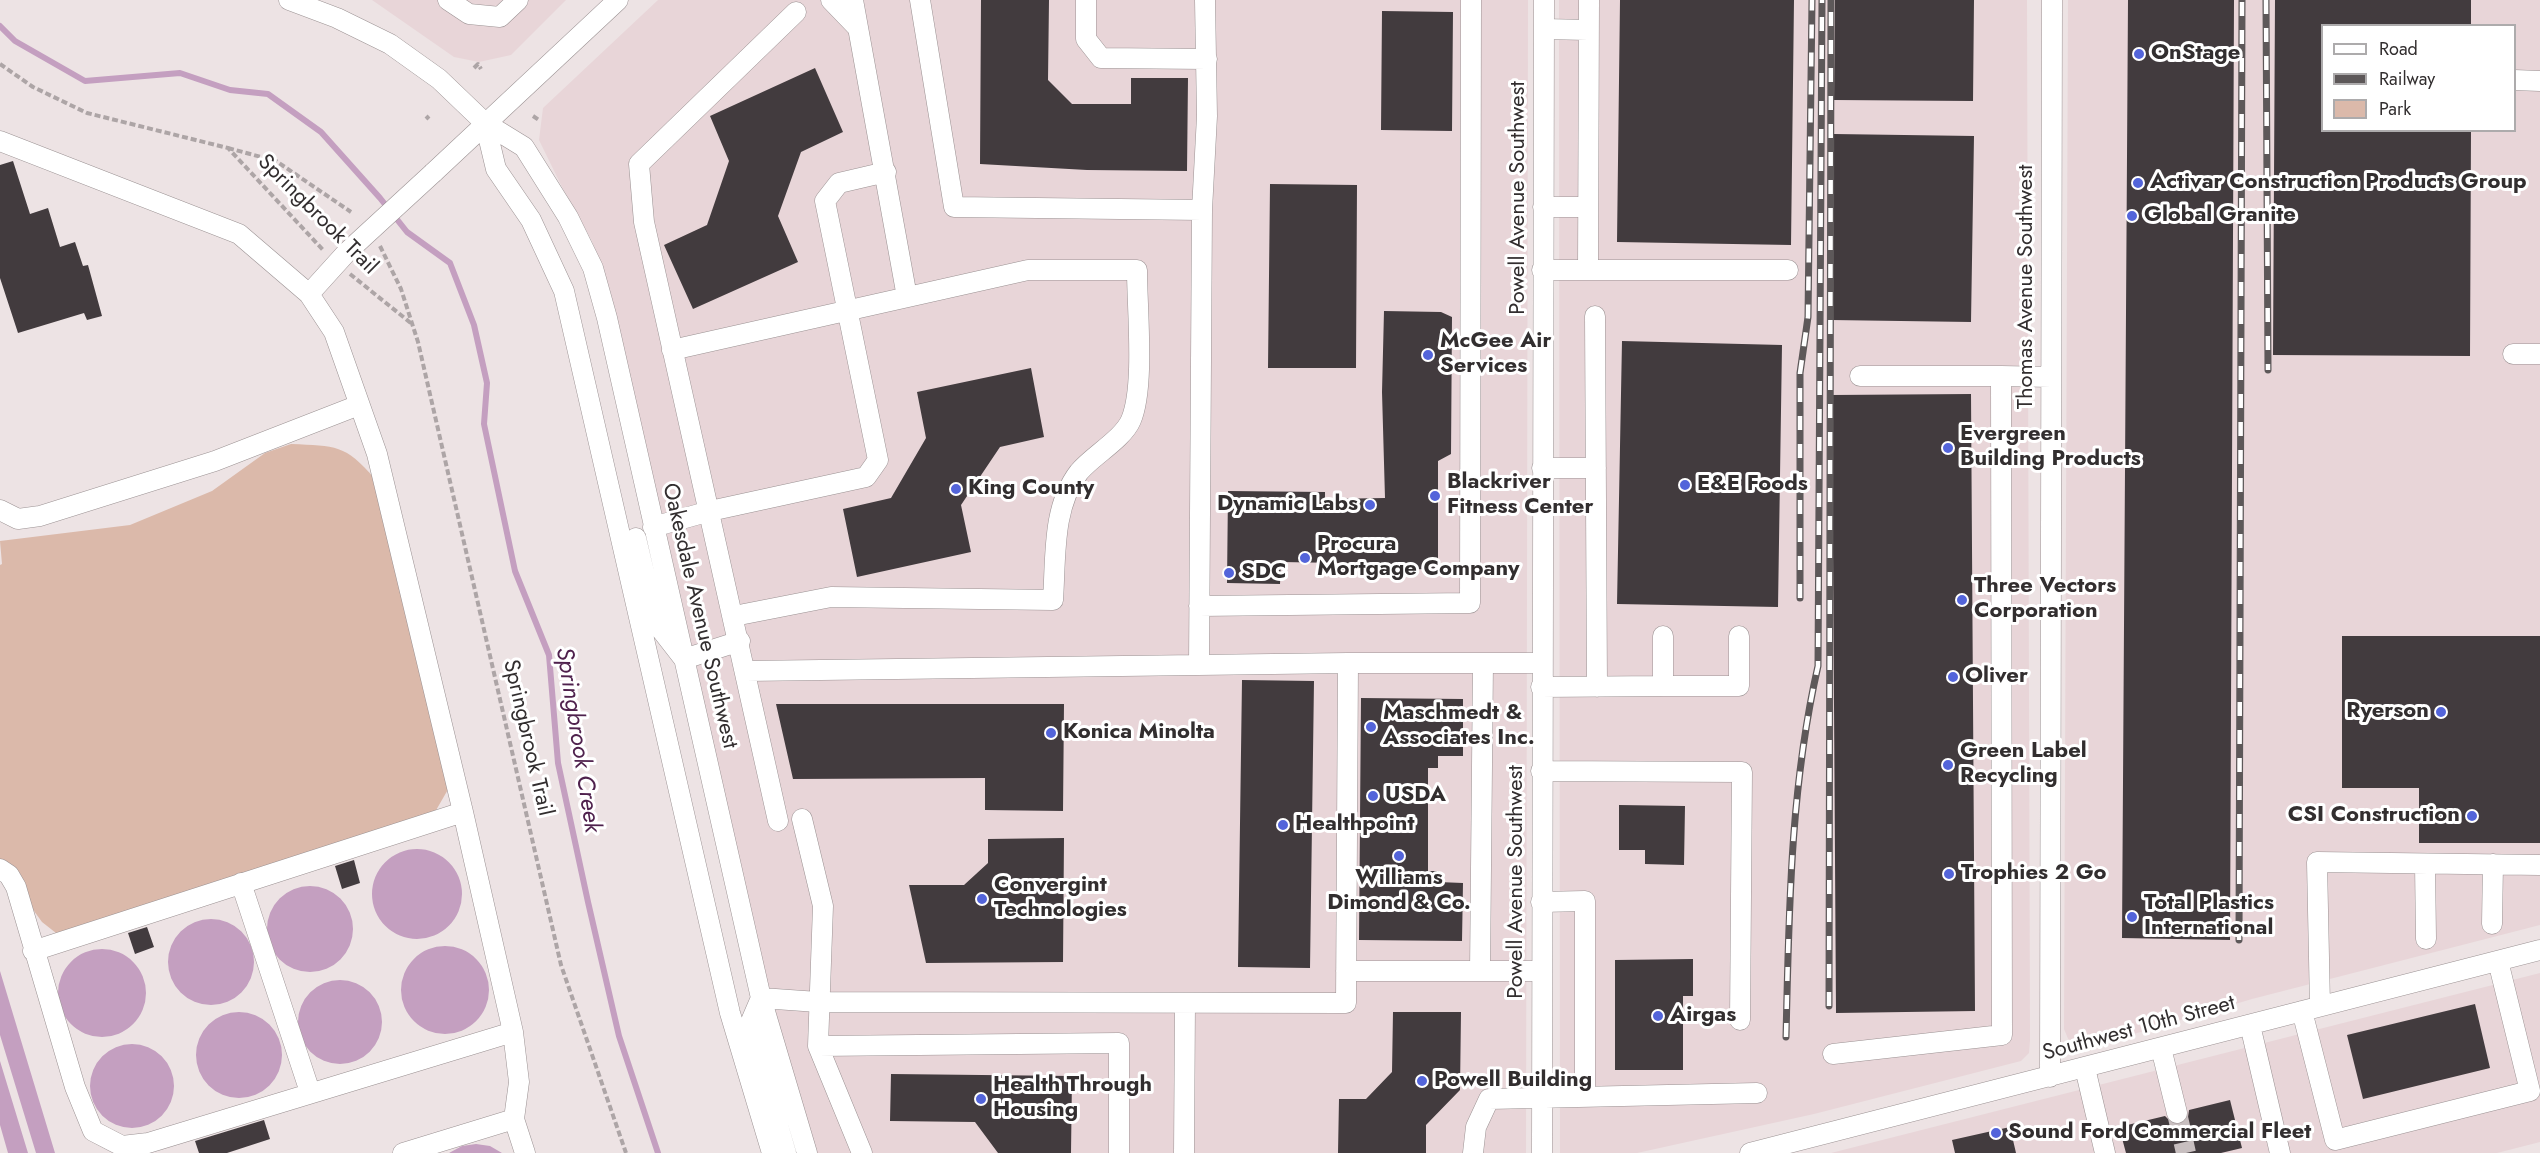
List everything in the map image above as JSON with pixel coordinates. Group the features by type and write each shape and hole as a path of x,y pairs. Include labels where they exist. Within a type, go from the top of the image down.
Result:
{"street":[{"name":"Oakesdale Avenue Southwest","path":"289,0 337,18 390,44 439,79 485,123 524,147 568,217 593,268 607,318 761,998 807,1153"},
{"path":"448,0 469,14 500,17 518,0"},
{"path":"309,294 341,258 618,0"},
{"path":"831,0 857,27"},
{"path":"854,0 907,297"},
{"path":"920,0 954,207 1202,210"},
{"path":"1086,0 1086,39 1101,57 1207,59"},
{"path":"1199,665 1202,210 1207,59 1205,0"},
{"path":"1199,606 1470,603 1471,0"},
{"name":"Powell Avenue Southwest","path":"1542,1153 1540,1097 1544,0"},
{"path":"1588,0 1588,270"},
{"name":"Thomas Avenue Southwest","path":"2050,1077 2052,0"},
{"path":"778,821 740,641 644,222 639,164 796,12"},
{"path":"1544,29 1588,30"},
{"path":"2516,80 2540,81"},
{"path":"485,123 496,169 531,220 564,291 730,1013 772,1153"},
{"path":"0,141 239,234 309,294 334,332 376,454 463,812 513,1032 519,1082 514,1119 525,1153"},
{"path":"653,527 710,511 866,477 878,460 825,201 839,183 886,172"},
{"path":"1542,207 1588,207"},
{"path":"672,350 1028,270 1137,270 1138,402 1130,424 1080,471 1065,494 1058,526 1053,600 831,597 734,616"},
{"path":"1542,270 1788,270"},
{"path":"1595,316 1597,687"},
{"path":"2513,354 2540,354"},
{"path":"1860,376 2051,376"},
{"path":"1833,1054 2002,1035 2001,376"},
{"path":"0,510 18,519 40,516 215,461 359,405"},
{"path":"601,444 620,472 656,623 684,659 740,641"},
{"path":"1542,468 1596,468"},
{"path":"1663,636 1663,686"},
{"path":"1541,687 1739,686 1739,636"},
{"path":"786,1153 749,1026 761,998 818,1002 1346,1003 1348,663"},
{"path":"1480,970 1483,663"},
{"path":"746,670 1541,663"},
{"path":"1541,771 1742,772 1740,1020"},
{"path":"33,951 463,812"},
{"path":"802,819 823,906 818,1046 862,1153"},
{"path":"2498,961 2530,1091 2334,1140 2311,1008 2317,862 2540,865"},
{"path":"2425,864 2426,939"},
{"path":"2492,924 2493,864"},
{"path":"0,869 9,875 16,887 33,951 75,1087 93,1131 122,1150 513,1032"},
{"path":"241,884 310,1092"},
{"path":"1541,902 1585,901 1585,1096"},
{"name":"Southwest 10th Street","path":"1750,1153 2540,950"},
{"path":"1346,971 1542,971"},
{"path":"1184,1153 1185,1003"},
{"path":"2250,1025 2280,1153"},
{"path":"818,1046 1119,1043 1119,1153"},
{"path":"2161,1048 2177,1113"},
{"path":"2085,1068 2105,1153"},
{"path":"1473,1153 1476,1127 1489,1099 1757,1093"},
{"path":"403,1153 514,1119"}],"path":[{"name":"Springbrook Trail","path":"0,64 33,87 87,113 276,161 351,212"},
{"path":"474,68 478,64 481,69"},
{"path":"533,116 539,120"},
{"name":"Springbrook Trail","path":"228,148 413,326"},
{"name":"Springbrook Trail","path":"380,246 401,289 413,326 463,529 561,965 626,1153"}],"shaded area":[{"path":"372,0 566,0 511,55 479,62 454,57"},
{"path":"658,0 1528,0 1526,1153 816,1153 796,1109 740,881 612,299 592,241 539,140 543,108"},
{"path":"1559,0 2027,0 2030,1040 2029,1053 2021,1061 1814,1114 1637,1153 1560,1153"},
{"path":"2068,0 2540,0 2540,925 2252,999 2083,1049 2069,1041 2064,1029"},
{"path":"408,849 426,849 442,856 455,869 462,885 462,903 455,919 442,932 426,939 408,939 392,932 379,919 372,903 372,885 379,869 392,856"},
{"path":"310,886 326,890 340,899 349,913 353,929 349,945 340,959 326,968 310,972 294,968 280,959 271,945 267,929 271,913 280,899 294,890"},
{"path":"211,919 235,926 247,938 254,962 247,986 235,998 211,1005 187,998 175,986 168,962 175,938 187,926"},
{"path":"445,946 462,950 476,959 485,973 489,990 485,1007 476,1021 462,1030 445,1034 428,1030 414,1021 405,1007 401,990 405,973 414,959 428,950"},
{"path":"102,949 119,952 133,962 143,976 146,993 143,1010 133,1024 119,1034 102,1037 85,1034 71,1024 61,1010 58,993 61,976 71,962 85,952"},
{"path":"0,971 55,1153 36,1153 0,1035"},
{"path":"2540,973 2540,1142 2497,1153 1831,1153"},
{"path":"340,980 356,983 370,992 379,1006 382,1022 379,1038 370,1052 356,1061 340,1064 324,1061 310,1052 301,1038 298,1022 301,1006 310,992 324,983"},
{"path":"239,1012 263,1019 275,1031 282,1055 275,1079 263,1091 239,1098 215,1091 203,1079 196,1055 203,1031 215,1019"},
{"path":"124,1044 140,1044 156,1051 167,1062 174,1078 171,1102 162,1116 140,1128 124,1128 108,1121 97,1110 90,1094 90,1078 97,1062 108,1051"},
{"path":"0,1061 28,1153 8,1153 0,1125"},
{"path":"476,1144 490,1146 502,1153 449,1153 462,1146"}],"green space":[{"path":"291,444 319,445 339,449 356,459 375,479 450,786 435,812 72,932 56,933 42,922 0,864 0,565 2,564 0,541 130,525 212,491 265,453"}],"building":[{"path":"981,0 1049,0 1048,80 1072,104 1131,104 1131,78 1188,78 1187,171 1087,170 980,164"},
{"path":"1620,0 1794,0 1791,245 1617,242"},
{"path":"1835,0 1974,0 1973,101 1834,100"},
{"path":"2128,0 2234,0 2230,940 2122,938"},
{"path":"2275,0 2471,0 2471,24 2321,24 2321,132 2471,132 2470,356 2273,355"},
{"path":"1382,11 1453,12 1452,131 1381,130"},
{"path":"815,68 843,132 801,152 778,216 798,262 693,309 664,245 707,225 729,161 710,116"},
{"path":"1834,134 1974,136 1971,322 1831,320"},
{"path":"13,161 30,214 48,208 60,247 75,242 83,266 88,265 102,316 87,320 84,313 18,333 0,278 0,165"},
{"path":"1270,184 1357,185 1356,368 1268,368"},
{"path":"1384,311 1441,312 1452,317 1451,454 1438,461 1438,569 1341,570 1341,563 1281,562 1280,584 1227,583 1228,491 1325,492 1325,499 1385,498 1382,392"},
{"path":"1622,341 1782,345 1778,607 1617,604"},
{"path":"1031,368 1044,437 1000,447 961,505 971,552 857,577 843,509 891,498 926,438 917,392"},
{"path":"1971,394 1975,1011 1836,1013 1832,395"},
{"name":"Ryerson","path":"2342,636 2540,636 2540,843 2419,843 2419,788 2342,788"},
{"path":"1242,680 1314,681 1310,968 1238,967"},
{"path":"1361,698 1463,699 1463,756 1438,756 1438,768 1428,768 1428,871 1439,871 1438,882 1463,883 1462,941 1359,940"},
{"path":"776,704 1064,704 1063,811 985,810 985,778 793,779"},
{"path":"1619,805 1685,806 1684,865 1645,864 1645,850 1619,850"},
{"path":"1064,838 1063,962 926,963 909,885 964,885 988,863 988,839"},
{"path":"354,860 360,883 342,889 335,866"},
{"path":"147,927 154,947 135,954 128,933"},
{"path":"1693,959 1693,996 1683,996 1683,1070 1615,1070 1615,960"},
{"path":"2475,1004 2490,1068 2363,1099 2347,1035"},
{"name":"Powell Building","path":"1393,1012 1461,1012 1460,1090 1426,1125 1426,1153 1338,1153 1339,1099 1366,1099 1392,1072"},
{"name":"Health Through Housing","path":"891,1074 1072,1076 1071,1153 998,1153 975,1122 890,1121"},
{"path":"2230,1100 2242,1148 2221,1153 2126,1153 2119,1127 2165,1116 2173,1124 2180,1124 2188,1117 2189,1110"},
{"path":"264,1120 270,1139 227,1153 199,1153 195,1141"},
{"name":"Sound Ford Commercial Fleet","path":"2010,1127 2016,1153 1955,1153 1952,1140"}],"waterway":[{"name":"Springbrook Creek","path":"0,26 15,41 85,81 180,73 230,90 268,94 321,132 407,232 450,263 474,325 487,383 484,424 515,571 549,655 558,763 619,1036 658,1153"}],"tunnel":[{"path":"2177,1113 2186,1153"}],"railway":[{"path":"1800,598 1800,373 1808,317 1812,0"},
{"path":"1786,1037 1790,897 1796,804 1818,666 1822,0"},
{"path":"1829,1006 1831,0"},
{"path":"2239,940 2242,0"},
{"path":"2266,0 2268,370"}],"place":[{"name":"OnStage","path":"2139,54"},
{"name":"Activar Construction Products Group","path":"2138,183"},
{"name":"Global Granite","path":"2132,216"},
{"name":"McGee Air Services","path":"1428,355"},
{"name":"Evergreen Building Products","path":"1948,448"},
{"name":"E&E Foods","path":"1685,485"},
{"name":"King County","path":"956,489"},
{"name":"Blackriver Fitness Center","path":"1435,496"},
{"name":"Dynamic Labs","path":"1370,505"},
{"name":"Procura Mortgage Company","path":"1305,558"},
{"name":"SDC","path":"1229,573"},
{"name":"Three Vectors Corporation","path":"1962,600"},
{"name":"Oliver","path":"1953,677"},
{"name":"Ryerson","path":"2441,712"},
{"name":"Maschmedt & Associates Inc.","path":"1371,727"},
{"name":"Konica Minolta","path":"1051,733"},
{"name":"Green Label Recycling","path":"1948,765"},
{"name":"USDA","path":"1373,796"},
{"name":"CSI Construction","path":"2472,816"},
{"name":"Healthpoint","path":"1283,825"},
{"name":"Williams Dimond & Co.","path":"1399,856"},
{"name":"Trophies 2 Go","path":"1949,874"},
{"name":"Convergint Technologies","path":"982,899"},
{"name":"Total Plastics International","path":"2132,917"},
{"name":"Airgas","path":"1658,1016"},
{"name":"Powell Building","path":"1422,1081"},
{"name":"Health Through Housing","path":"981,1099"},
{"name":"Sound Ford Commercial Fleet","path":"1996,1133"}]}
